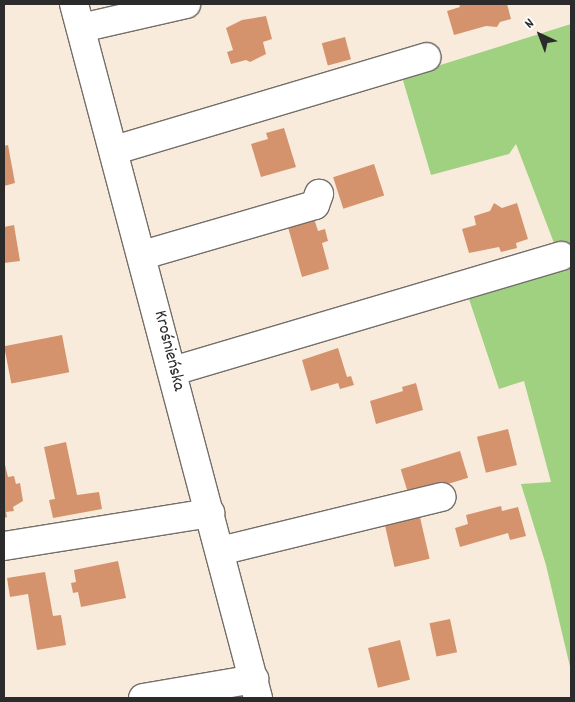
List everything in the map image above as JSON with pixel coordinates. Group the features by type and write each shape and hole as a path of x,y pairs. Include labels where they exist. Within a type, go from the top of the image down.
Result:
{"main road":[{"path":"78,16 186,4"},
{"name":"Krośnieńska","path":"78,16 116,150 256,689"},
{"path":"116,150 426,57"},
{"path":"143,255 315,205 319,194"},
{"path":"173,371 561,256"},
{"path":"220,551 442,497"},
{"path":"4,546 210,513"},
{"path":"143,698 256,689"}],"green space":[{"path":"571,24 571,671 546,565 521,484 551,482 524,381 499,389 468,296 564,269 516,144 509,154 431,175 402,77"}],"building":[{"path":"459,4 507,4 511,19 500,22 497,27 486,26 454,35 447,11 460,7"},
{"path":"266,16 272,39 263,42 266,54 250,62 246,60 231,64 227,52 233,50 226,28 242,20"},
{"path":"345,37 351,59 328,65 322,43"},
{"path":"284,128 296,167 261,177 251,144 268,139 266,133"},
{"path":"8,145 15,183 4,186 4,146"},
{"path":"374,164 384,195 343,209 333,177"},
{"path":"494,203 502,208 517,203 528,239 516,243 517,248 501,252 499,247 469,253 462,229 476,225 474,216 490,211"},
{"path":"312,212 318,231 325,229 328,241 322,243 329,269 302,277 286,220"},
{"path":"14,225 20,261 4,263 4,227"},
{"path":"62,335 69,372 11,384 4,346"},
{"path":"338,348 347,377 351,376 354,385 340,389 338,383 311,391 302,360"},
{"path":"416,383 423,410 376,424 370,401 403,391 402,387"},
{"path":"508,429 517,465 486,473 477,437"},
{"path":"66,442 77,495 99,492 102,509 53,518 49,500 55,499 44,447"},
{"path":"460,451 468,478 409,496 401,469"},
{"path":"4,461 8,477 14,476 16,484 20,483 23,501 13,507 14,511 6,512 7,517 4,518"},
{"path":"501,506 502,511 518,507 526,536 510,540 508,533 460,547 455,528 468,524 466,515"},
{"path":"419,513 430,559 394,567 384,521"},
{"path":"118,561 126,598 81,607 78,592 73,593 71,583 76,582 74,570"},
{"path":"45,572 53,616 61,615 66,645 37,650 28,594 10,597 7,578"},
{"path":"450,619 457,652 437,657 429,623"},
{"path":"400,640 410,680 378,688 368,648"}]}
